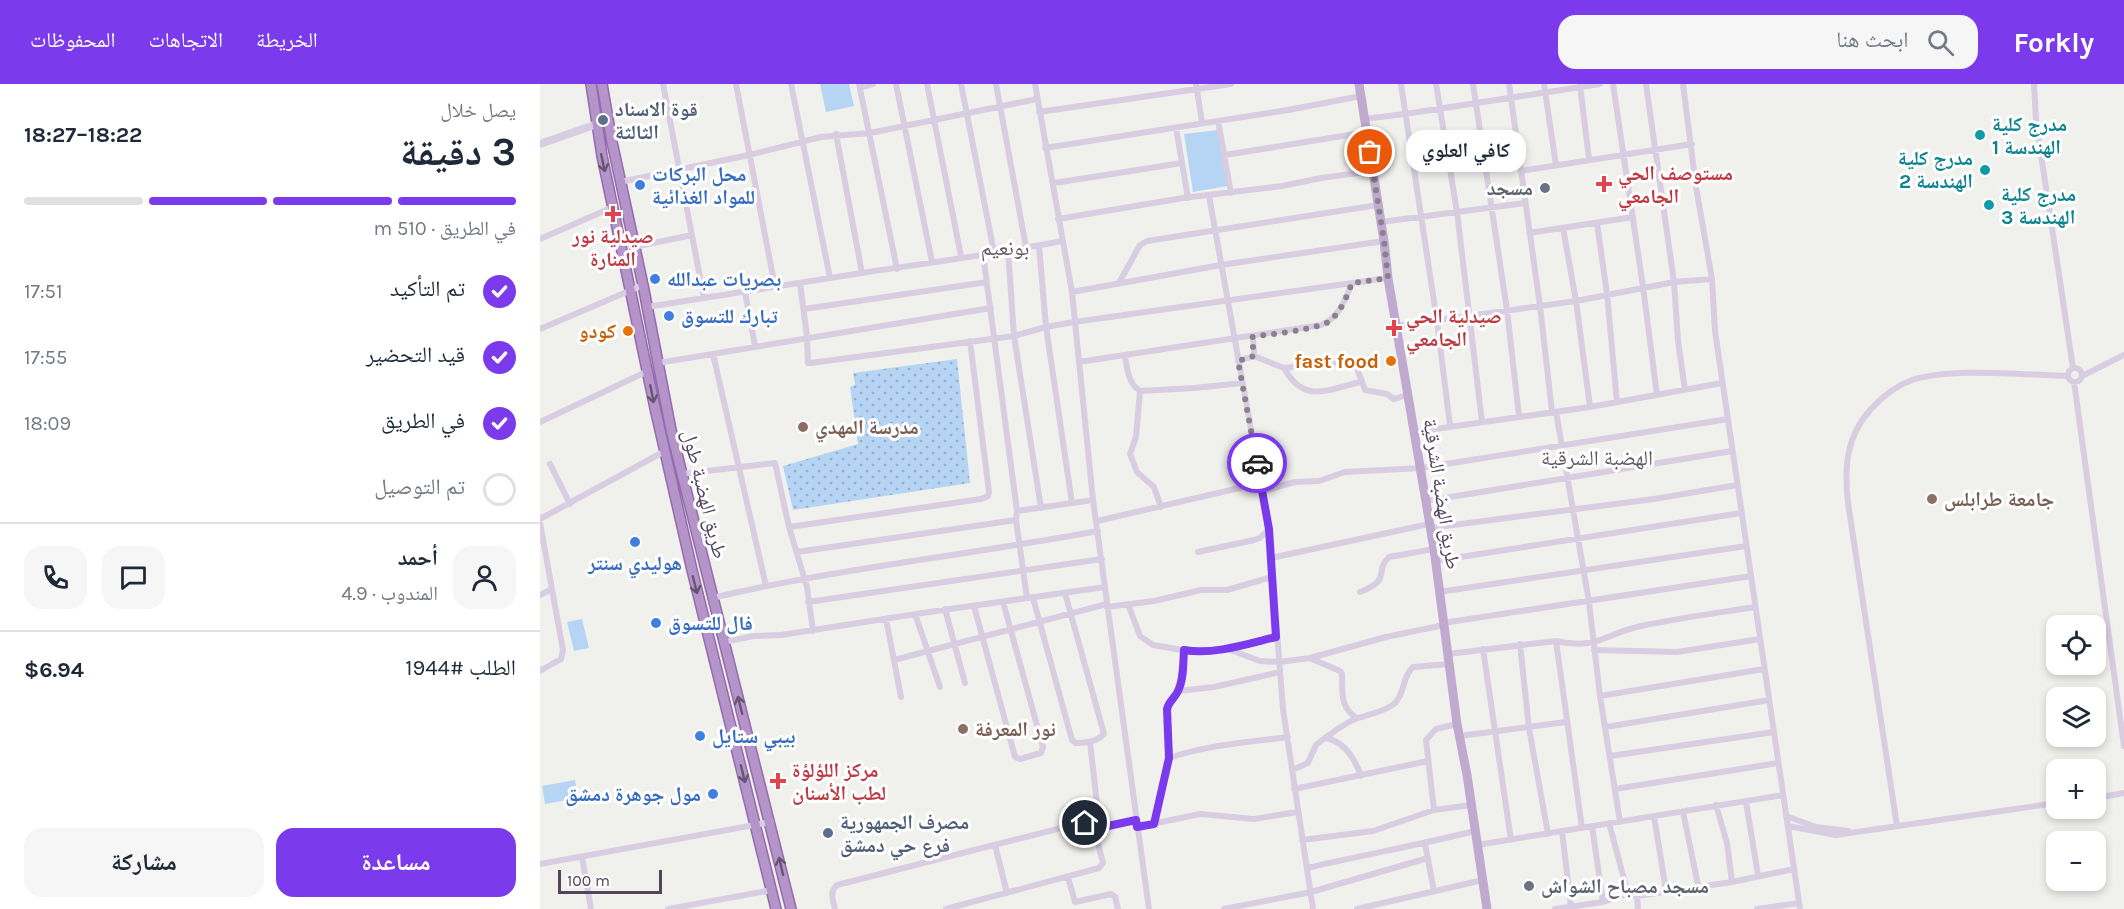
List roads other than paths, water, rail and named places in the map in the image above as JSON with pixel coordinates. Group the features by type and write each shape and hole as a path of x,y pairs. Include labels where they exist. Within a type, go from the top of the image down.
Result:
{"highway":[{"path":"583,84 594,106"},
{"name":"طريق الهضبة طول","path":"591,84 613,207 665,451 776,909"},
{"name":"طريق الهضبة طول","path":"602,84 620,182 681,474 771,822 791,909"}],"main road":[{"name":"طريق الهضبة الشرقية","path":"1359,84 1388,278 1434,549 1457,724 1487,909"}],"street":[{"path":"663,84 704,298"},
{"path":"736,84 774,287"},
{"path":"791,84 830,278"},
{"path":"873,84 860,86 897,269"},
{"path":"896,84 932,262"},
{"path":"927,84 961,256"},
{"path":"961,84 994,252"},
{"path":"996,84 1026,247"},
{"path":"1035,84 1072,292 1093,500 1149,909"},
{"path":"1039,112 1197,87 1231,84"},
{"path":"1401,84 1437,321 1450,426"},
{"path":"1436,84 1457,212 1482,422"},
{"path":"1473,84 1507,310 1519,416"},
{"path":"1509,84 1554,412 1562,444 1589,602 1599,696 1606,727 1620,822"},
{"path":"1544,84 1556,165"},
{"path":"1364,119 1600,84"},
{"path":"1612,84 1624,154 1657,395"},
{"path":"1646,84 1674,282 1678,341 1685,390"},
{"path":"1683,84 1696,187 1712,279 1715,331 1722,383 1799,906 1757,909"},
{"path":"2034,84 2036,121 2073,368"},
{"path":"1580,86 1589,159"},
{"path":"1197,87 1202,122"},
{"path":"1045,148 1361,96"},
{"path":"620,182 836,134 870,133 1037,99"},
{"path":"1218,121 1231,193"},
{"path":"540,144 597,124"},
{"path":"1176,128 1188,198"},
{"path":"1225,155 1367,132"},
{"path":"836,134 862,273"},
{"path":"1521,171 1692,144"},
{"path":"1054,183 1182,162"},
{"path":"1058,219 1373,171"},
{"path":"1209,195 1269,529 1280,672 1294,789 1313,909"},
{"path":"1381,222 1525,202"},
{"path":"1119,283 1143,242 1378,205"},
{"path":"540,239 613,207"},
{"path":"1529,233 1632,218"},
{"path":"1597,223 1607,294 1617,402"},
{"path":"1563,228 1576,301 1590,407"},
{"path":"634,247 692,235"},
{"path":"647,307 1062,241"},
{"path":"1072,292 1221,265 1384,241"},
{"path":"1039,246 1046,327 1072,503"},
{"path":"1008,250 1014,336 1041,508"},
{"path":"982,254 991,308 1023,571 1072,740 1076,743 1090,742 1104,734 1065,593"},
{"path":"800,283 808,363 811,363 970,340 1014,336 1074,322 1388,278"},
{"path":"1396,326 1576,301 1674,282 1712,279"},
{"path":"804,309 987,282"},
{"path":"1079,362 1252,337 1327,323 1341,307 1352,283"},
{"path":"540,329 643,285"},
{"path":"745,292 755,346"},
{"path":"658,363 991,308"},
{"path":"1252,337 1254,356"},
{"path":"789,527 981,499 987,496 989,492 970,340"},
{"path":"713,354 766,586"},
{"path":"2074,382 2124,355"},
{"path":"1125,356 1128,373 1140,391 1242,383"},
{"path":"1238,361 1254,356 1284,368 1341,362 1352,363 1357,368 1360,382 1367,392 1387,394 1393,399 1407,395"},
{"path":"1284,368 1291,381 1311,392 1360,382"},
{"path":"2073,368 2069,370 2068,376 2074,382 2124,746"},
{"path":"2073,368 2078,369 2082,376"},
{"path":"540,422 648,371"},
{"path":"1897,826 1848,503 1846,467 1851,440 1868,412 1883,396 1912,380 1940,374 2068,376"},
{"path":"1414,432 1590,407 1722,383"},
{"path":"1140,391 1136,437 1130,453 1137,472 1154,487 1161,507"},
{"path":"1262,491 1295,482 1319,481 1345,472 1421,468 1728,419"},
{"path":"540,671 557,663 563,650 540,521 665,451"},
{"path":"1426,501 1732,452"},
{"path":"681,474 775,463 789,527 804,578 813,630"},
{"path":"550,464 570,504"},
{"path":"1097,521 1261,483"},
{"path":"1271,558 1430,526 1654,499 1737,485"},
{"path":"1017,511 1093,500"},
{"path":"1435,561 1742,513"},
{"path":"797,552 1016,520"},
{"path":"1198,552 1254,540 1260,538 1269,529"},
{"path":"712,598 804,578 1020,546 1098,531"},
{"path":"1439,592 1746,546"},
{"path":"1360,592 1376,585 1380,579 1384,562 1389,557 1434,549"},
{"path":"808,602 1102,559"},
{"path":"1228,649 1260,661 1279,662 1311,658 1444,624 1751,576"},
{"path":"894,660 1107,605 1155,601 1201,590 1227,590 1272,577"},
{"path":"723,642 1105,587"},
{"path":"540,595 552,590"},
{"path":"974,606 1015,757 1020,759 1041,753 1043,747 1004,602"},
{"path":"1128,604 1140,636 1153,645 1194,652 1228,649 1276,637"},
{"path":"1594,647 1637,627 1755,607"},
{"path":"945,609 965,683"},
{"path":"915,614 940,687"},
{"path":"886,619 901,697"},
{"path":"1292,770 1308,763 1316,745 1325,738 1356,718 1382,710 1395,703 1400,695 1406,674 1413,667 1483,649 1556,641 1594,647 1677,652 1760,639"},
{"path":"1556,641 1582,828"},
{"path":"1520,644 1529,728 1548,834"},
{"path":"1483,649 1511,840"},
{"path":"1154,824 1169,758 1167,709 1169,702 1178,691 1184,650"},
{"path":"1311,658 1340,671 1344,706 1356,718"},
{"path":"1599,696 1764,669"},
{"path":"1178,691 1214,687 1280,672"},
{"path":"1606,727 1769,700"},
{"path":"1460,736 1566,722"},
{"path":"1434,810 1426,740 1432,732 1457,724"},
{"path":"1610,756 1774,732"},
{"path":"1169,758 1186,752 1236,743 1288,737"},
{"path":"1325,738 1332,739 1349,753 1361,776"},
{"path":"1089,822 1097,804 1090,742"},
{"path":"1294,789 1428,761"},
{"path":"1615,789 1778,763"},
{"path":"2106,797 2124,794"},
{"path":"1477,845 1783,795"},
{"path":"1746,802 1758,875"},
{"path":"1788,826 1836,835 2046,804"},
{"path":"1302,840 1373,831 1434,810 1471,805"},
{"path":"1716,805 1727,843 1732,882"},
{"path":"1137,827 1200,814 1254,819 1298,812"},
{"path":"1683,812 1698,885"},
{"path":"1654,816 1666,891"},
{"path":"1786,816 1816,827 1857,832"},
{"path":"1094,829 1136,820"},
{"path":"540,864 771,822"},
{"path":"946,909 1102,866 1093,824 1089,822"},
{"path":"835,909 832,893 833,888 837,885 1089,822"},
{"path":"1609,823 1628,894"},
{"path":"1592,826 1603,902"},
{"path":"1307,868 1425,844 1475,831"},
{"path":"1562,831 1571,907"},
{"path":"1425,844 1434,891"},
{"path":"995,845 1007,893"},
{"path":"582,857 591,909"},
{"path":"1224,909 1311,892 1428,858"},
{"path":"1555,909 1603,902 1628,894 1637,896 1698,885 1732,882 1794,869"},
{"path":"1068,877 1075,902 1111,894 1115,897 1118,909"},
{"path":"1357,909 1483,880"},
{"path":"668,909 772,890"},
{"path":"1637,896 1638,909"},
{"path":"1083,901 1085,909"}],"place":[{"name":"قوة الاسناد الثالثة","path":"603,120"},
{"name":"مدرج كلية الهندسة 1","path":"1980,135"},
{"name":"كافي العلوي","path":"1370,152"},
{"name":"مدرج كلية الهندسة 2","path":"1985,170"},
{"name":"مستوصف الحي الجامعي","path":"1604,184"},
{"name":"محل البركات للمواد الغذائية","path":"640,185"},
{"name":"مسجد","path":"1545,188"},
{"name":"مدرج كلية الهندسة 3","path":"1989,205"},
{"name":"صيدلية نور المنارة","path":"613,214"},
{"name":"بصريات عبدالله","path":"655,279"},
{"name":"تبارك للتسوق","path":"669,316"},
{"name":"صيدلية الحي الجامعي","path":"1394,328"},
{"name":"كودو","path":"628,331"},
{"name":"fast food","path":"1391,361"},
{"name":"مدرسة المهدي","path":"803,427"},
{"name":"جامعة طرابلس","path":"1932,499"},
{"name":"هوليدي سنتر","path":"635,542"},
{"name":"فال للتسوق","path":"656,623"},
{"name":"نور المعرفة","path":"963,729"},
{"name":"بيبي ستايل","path":"700,736"},
{"name":"مركز اللؤلؤة لطب الأسنان","path":"778,781"},
{"name":"مول جوهرة دمشق","path":"713,794"},
{"name":"مصرف الجمهورية فرع حي دمشق","path":"828,833"},
{"name":"مسجد مصباح الشواش","path":"1529,886"}],"district":[{"name":"بونعيم","path":"1005,248"},
{"name":"الهضبة الشرقية","path":"1597,458"}]}
